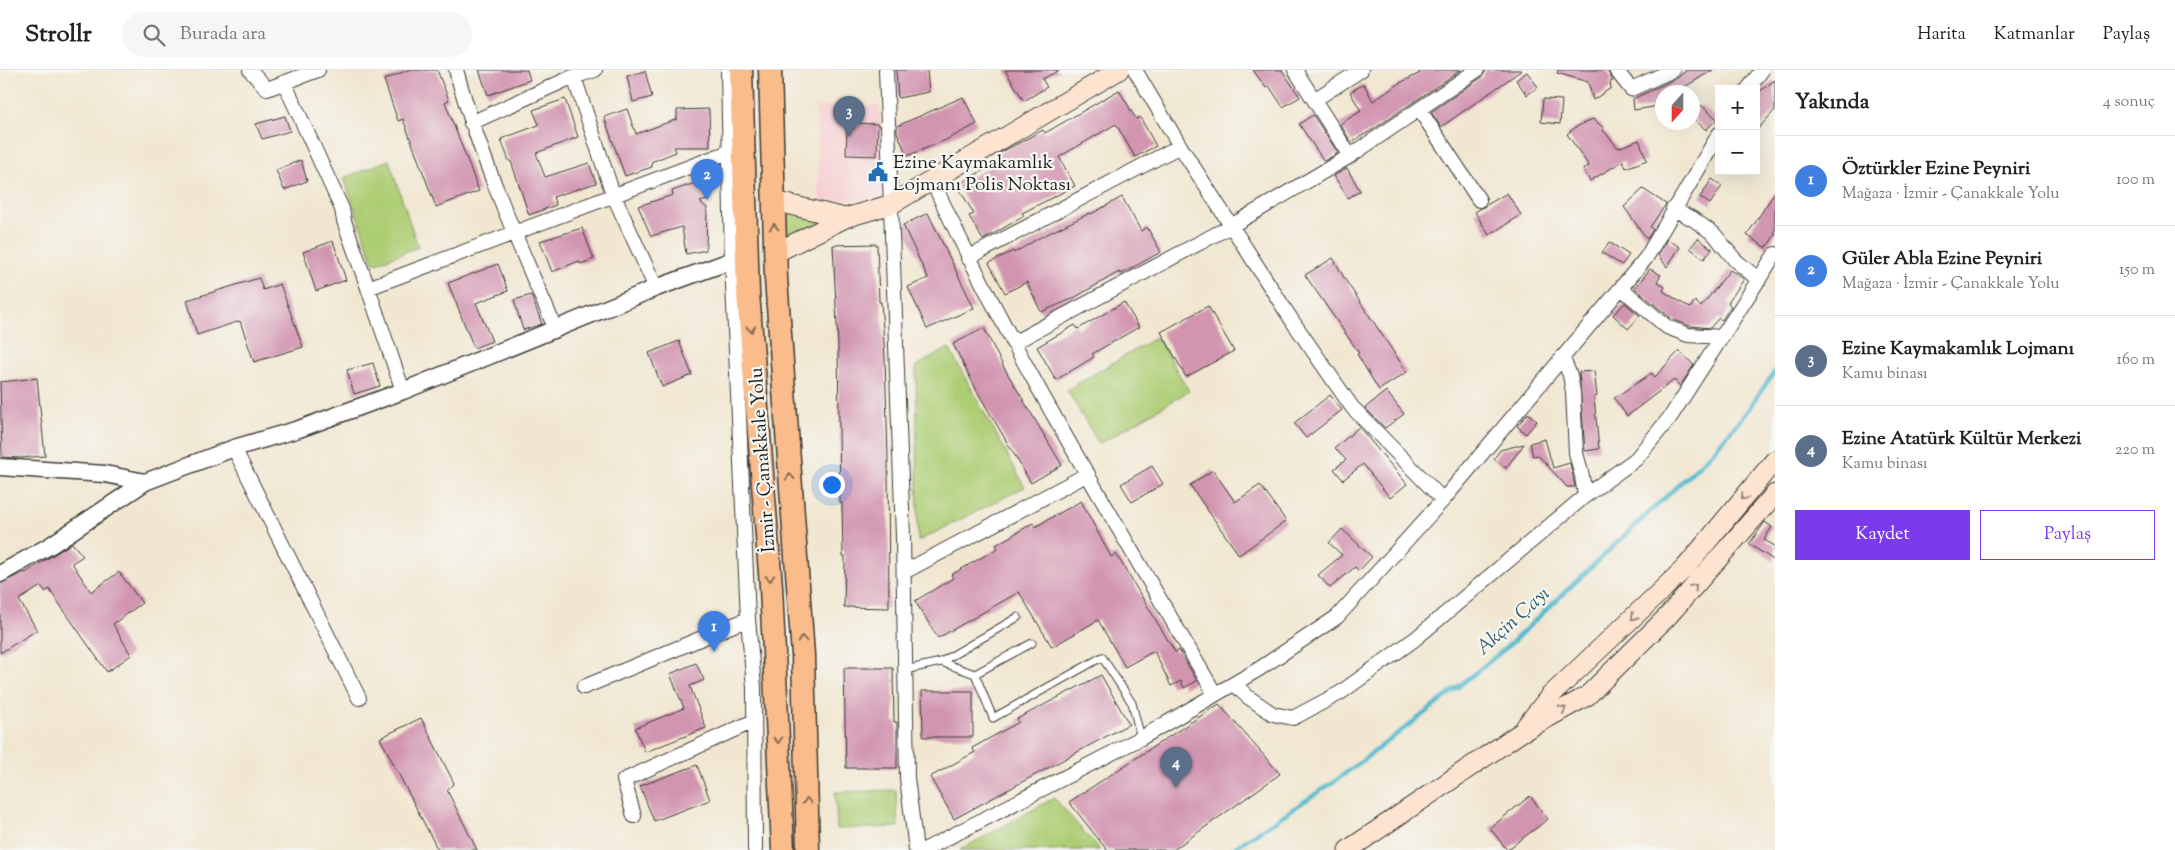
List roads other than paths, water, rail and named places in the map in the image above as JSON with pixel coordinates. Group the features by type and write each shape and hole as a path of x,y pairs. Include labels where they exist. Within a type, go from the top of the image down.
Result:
{"highway":[{"name":"İzmir - Çanakkale Yolu","path":"741,70 740,258 771,586 783,850"},
{"name":"İzmir - Çanakkale Yolu","path":"770,70 775,253 803,655 808,850"}],"main road":[{"path":"775,253 845,218 892,204 1119,70"},
{"path":"774,201 845,218"},
{"path":"1520,733 1550,696 1685,568 1775,460"},
{"path":"1348,850 1520,733 1587,696 1668,616 1775,494"}],"street":[{"path":"250,70 267,89 285,84 318,70"},
{"path":"456,70 471,123 514,232 556,330"},
{"path":"471,123 574,77 595,70"},
{"path":"728,70 729,152 740,258 748,619 754,687 755,850"},
{"path":"886,70 904,572 907,778 916,850"},
{"path":"1135,70 1180,146 1231,226 1293,322 1352,407 1442,500"},
{"path":"1295,70 1350,156"},
{"path":"1314,100 1361,70"},
{"path":"1013,343 1231,226 1350,156 1477,70"},
{"path":"1616,70 1631,89 1673,70"},
{"path":"1751,85 1762,70"},
{"path":"574,77 613,194 656,288"},
{"path":"285,84 342,209 344,221 403,391"},
{"path":"1419,109 1479,200"},
{"path":"924,850 1141,738 1234,684 1337,617 1442,500 1646,258 1673,209 1715,141"},
{"path":"968,258 1180,146"},
{"path":"368,288 613,194 729,152"},
{"path":"932,180 968,258 1013,343 1215,694"},
{"path":"1673,209 1693,219 1714,234 1735,260 1759,280"},
{"path":"1234,684 1248,697 1273,714 1293,718 1340,693 1415,639 1585,496 1636,459 1671,416 1775,254"},
{"path":"0,574 51,545 145,482 234,448 300,429 403,391 656,288 740,258"},
{"path":"1621,288 1667,327 1688,335 1722,337"},
{"path":"1562,357 1570,375 1573,392 1576,453 1585,496"},
{"path":"234,448 359,698"},
{"path":"0,467 105,474 145,482"},
{"path":"904,572 1088,474"},
{"path":"584,687 748,619"},
{"path":"634,816 624,780 754,721"}],"lane":[{"path":"905,670 941,662 1018,617"},
{"path":"941,662 975,674 1032,644"},
{"path":"975,674 993,718 1102,658 1132,703 1141,738"}],"waterway":[{"name":"Akçin Çayı","path":"1231,850 1338,779 1438,703 1506,648 1710,455 1746,413 1775,371"}],"place":[{"name":"Ezine Kaymakamlık Lojmanı","path":"849,137"},
{"name":"Ezine Kaymakamlık Lojmanı Polis Noktası","path":"878,172"},
{"name":"Güler Abla Ezine Peyniri","path":"707,200"},
{"name":"Öztürkler Ezine Peyniri","path":"714,652"},
{"name":"Ezine Atatürk Kültür Merkezi","path":"1176,788"}]}
